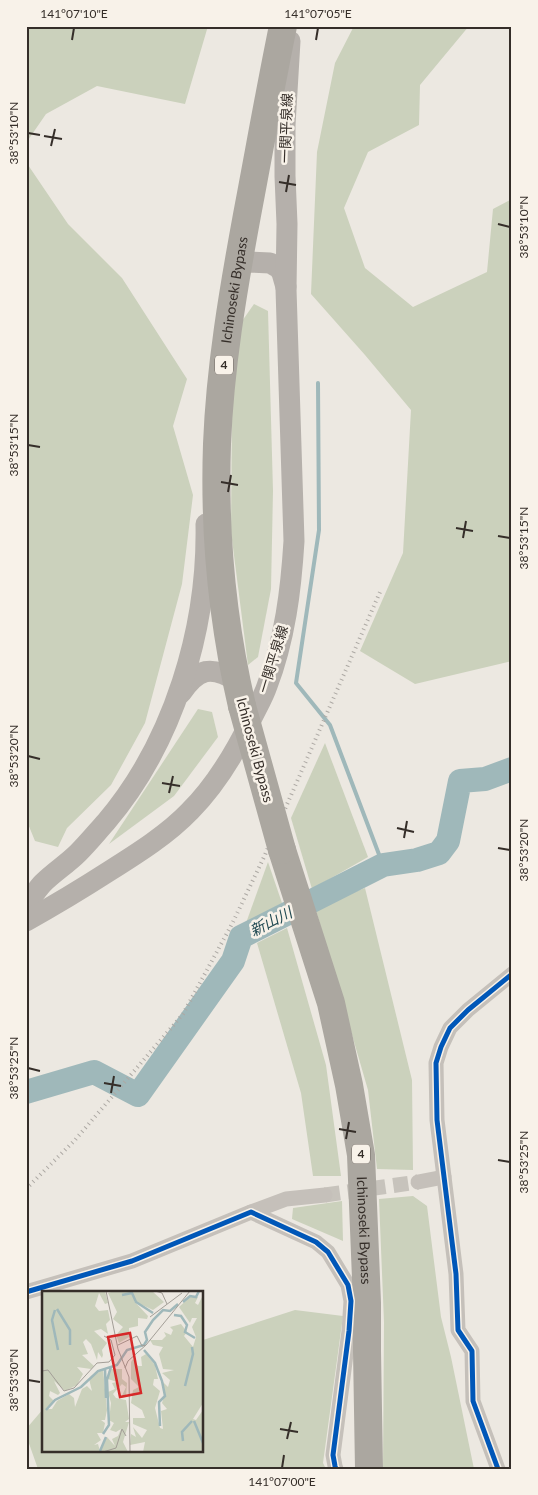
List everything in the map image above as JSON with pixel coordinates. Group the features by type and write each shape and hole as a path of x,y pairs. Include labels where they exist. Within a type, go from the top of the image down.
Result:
{"highway":[{"name":"Ichinoseki Bypass","path":"283,26 238,266 221,385 217,444 217,512 230,648 240,693 282,850 331,1004 349,1085 361,1154 367,1303 369,1469"}],"main road":[{"name":"一関平泉線","path":"26,920 130,858 190,812 209,790 238,748 267,688 282,638 292,579 294,541 286,289 285,124 291,26"},
{"name":"一関平泉線","path":"238,266 249,262 270,263 279,268 286,289"},
{"name":"一関平泉線","path":"176,702 196,630 203,586 208,440 221,385"},
{"name":"一関平泉線","path":"26,903 42,884 78,853 107,821 132,788 153,752 176,702 189,681 204,671 214,671 225,674 240,693"}],"street":[{"path":"498,1469 473,1401 472,1351 458,1330 456,1274 437,1120 436,1063 450,1028 468,1010 512,974"},
{"path":"418,1182 444,1176"},
{"path":"26,1292 132,1261 286,1199 325,1195"},
{"path":"251,1212 316,1242 328,1252 348,1286 351,1302 333,1455 336,1469"}],"green space":[{"path":"26,26 208,26 185,104 97,86 46,114 26,143"},
{"path":"354,26 469,26 420,85 419,125 368,152 344,208 365,268 413,307 487,272 493,209 512,199 512,661 415,684 360,651 403,553 411,410 311,294 317,152 335,63"},
{"path":"26,162 68,224 122,278 187,379 173,426 193,495 182,584 145,723 111,785 67,828 58,847 35,841 26,819"},
{"path":"254,304 268,311 273,491 271,589 258,657 248,665 231,532 232,404 240,324"},
{"path":"198,709 212,712 218,737 174,796 109,844"},
{"path":"325,743 368,857 312,889 291,818"},
{"path":"268,862 282,903 246,923"},
{"path":"365,888 412,1080 413,1170 377,1169 368,1090 315,907"},
{"path":"287,928 326,1065 341,1176 313,1176 301,1093 257,943"},
{"path":"413,1196 427,1206 441,1317 474,1469 383,1469 384,1322 379,1199"},
{"path":"342,1201 343,1241 292,1219 293,1208"},
{"path":"295,1310 343,1316 323,1463 326,1469 38,1469 26,1435 26,1429 42,1410 42,1452 204,1452 204,1340"}],"waterway":[{"path":"318,383 319,530 296,683 330,725 383,865"},
{"name":"新山川","path":"26,1092 94,1072 138,1095 233,961 241,937 383,865 417,860 439,853 448,841 460,781 485,779 512,769"}],"tunnel":[{"path":"325,1195 418,1182"}],"railway":[{"path":"26,1189 75,1140 183,1014 232,924 264,857 380,592"}],"cycle path":[{"path":"498,1469 473,1401 472,1351 458,1330 456,1274 437,1120 436,1063 450,1028 468,1010 512,974"},
{"path":"26,1292 132,1261 251,1212 316,1242 328,1252 348,1285 351,1301 333,1455 336,1469"}]}
